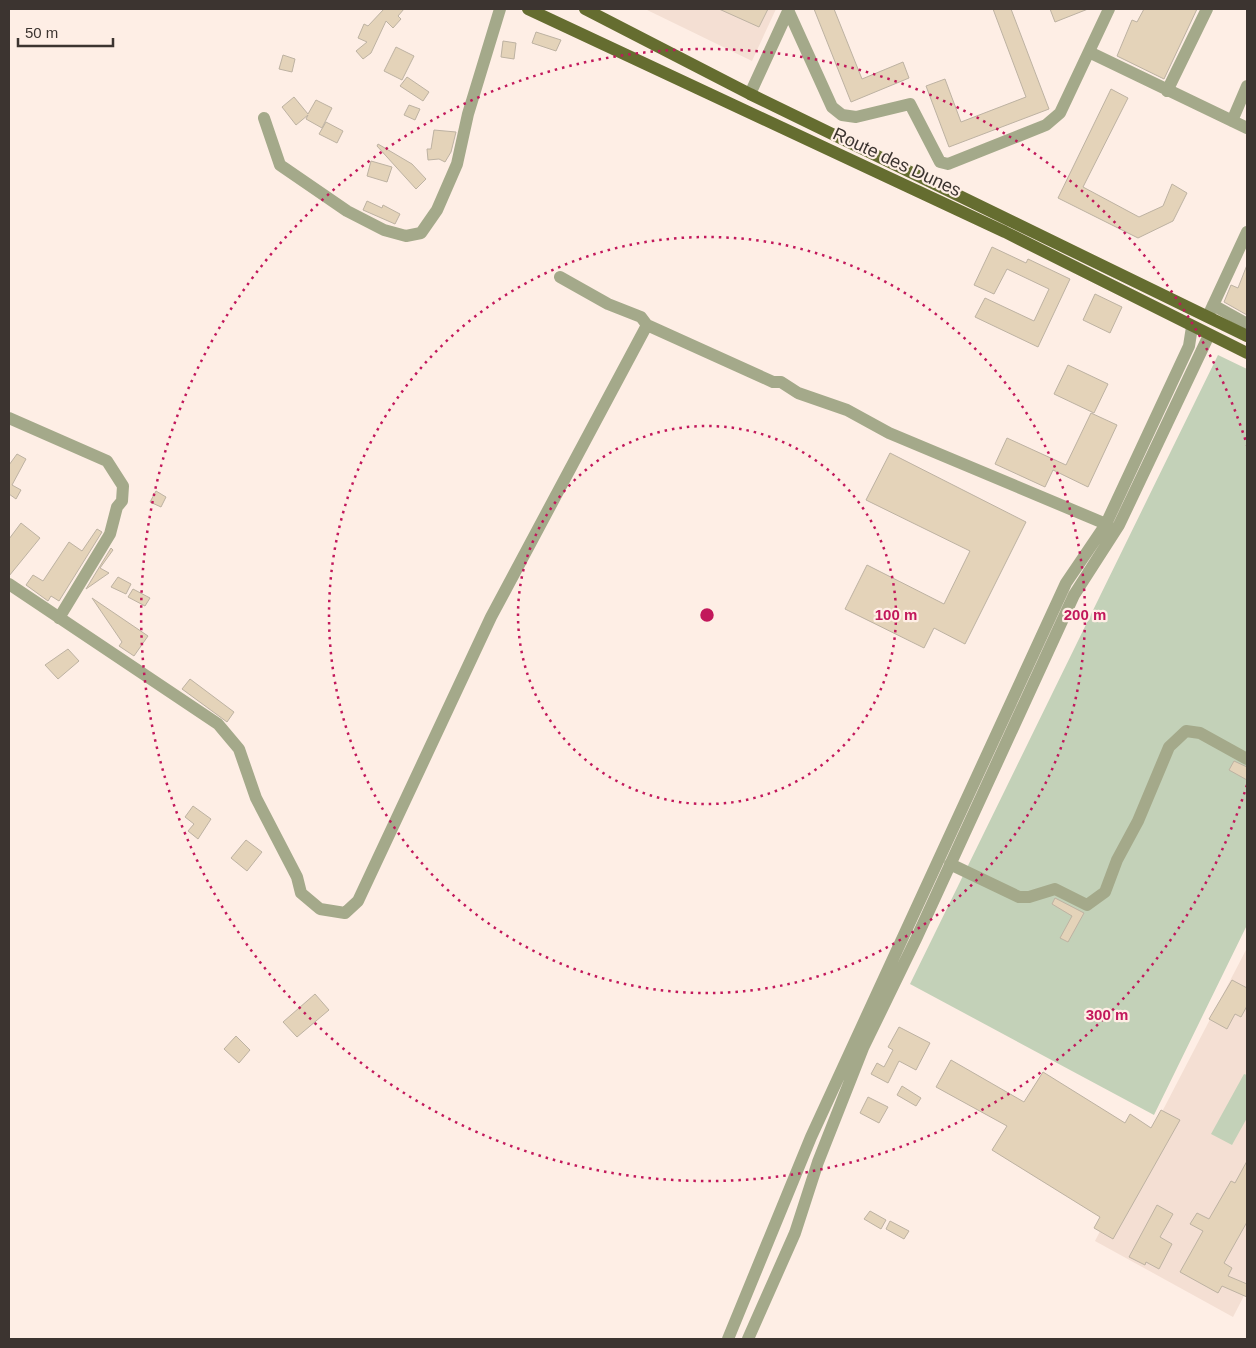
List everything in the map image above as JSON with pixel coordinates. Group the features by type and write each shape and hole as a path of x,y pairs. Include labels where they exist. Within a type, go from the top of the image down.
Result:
{"main road":[{"name":"Route des Dunes","path":"528,9 1004,232 1247,353"},
{"name":"Route des Dunes","path":"585,9 750,94 1211,310 1247,336"}],"street":[{"path":"264,118 280,165 347,211 384,230 406,236 421,233 437,210 457,164 468,114 500,9"},
{"path":"750,94 788,9"},
{"path":"788,9 832,107 842,115 856,117 910,104 940,162 948,164 1046,126 1060,113 1109,9"},
{"path":"1167,91 1207,9"},
{"path":"1089,52 1247,128"},
{"path":"1232,121 1247,86"},
{"path":"1247,232 1211,310 1247,324"},
{"path":"560,277 608,304 641,318 647,325 773,382 781,382 798,393 847,410 898,437 1106,524"},
{"path":"9,584 218,724 239,749 256,798 297,877 300,893 320,909 344,913 358,900 490,616 647,325"},
{"path":"728,1339 810,1137 1057,601 1066,583 1106,524 1189,346 1192,327"},
{"path":"748,1339 795,1233 818,1162 863,1048 1074,595 1120,525 1209,335"},
{"path":"9,418 107,461 123,486 122,501 117,507 110,534 59,618"},
{"path":"950,864 1019,897 1029,897 1055,889 1087,905 1105,892 1117,860 1138,821 1169,747 1177,739 1186,731 1200,734 1247,759"}],"shaded area":[{"path":"645,9 776,9 752,61"},
{"path":"1247,948 1247,1290 1233,1317 1095,1241"}],"green space":[{"path":"1218,355 1247,369 1247,925 1154,1115 910,984"},
{"path":"1244,1074 1247,1075 1247,1118 1232,1145 1211,1134"}],"building":[{"path":"384,9 404,9 398,16 401,19 393,28 386,21 371,53 363,59 356,51 367,42 358,38 364,24 368,26"},
{"path":"719,9 768,9 759,27"},
{"path":"814,9 834,9 862,79 903,62 909,78 851,102"},
{"path":"993,9 1011,9 1049,109 949,147 926,86 945,79 961,122 1026,97"},
{"path":"1050,9 1088,9 1055,22"},
{"path":"1144,9 1197,9 1164,79 1117,56 1132,20 1137,22"},
{"path":"536,32 561,40 556,51 532,43"},
{"path":"503,41 516,43 514,59 501,57"},
{"path":"396,47 414,56 402,80 384,71"},
{"path":"283,55 295,59 292,72 279,69"},
{"path":"407,77 429,92 423,101 400,86"},
{"path":"1111,89 1128,98 1083,187 1139,217 1163,206 1172,184 1187,193 1173,221 1138,238 1058,198"},
{"path":"294,97 308,114 316,100 332,108 322,128 306,119 308,115 296,125 282,107"},
{"path":"409,105 420,109 415,120 404,115"},
{"path":"326,122 343,131 337,143 319,134"},
{"path":"434,130 456,132 451,152 445,162 439,159 428,160 427,149 431,149"},
{"path":"378,144 412,164 426,179 416,189 377,146"},
{"path":"371,161 392,167 387,182 367,176"},
{"path":"367,201 382,208 383,205 400,214 395,224 363,210"},
{"path":"992,247 1026,263 1028,259 1070,279 1038,347 975,317 985,298 1034,321 1049,289 1007,269 994,294 974,285"},
{"path":"1247,265 1247,315 1224,302 1231,285 1238,288"},
{"path":"1095,294 1122,307 1110,333 1083,320"},
{"path":"1068,365 1108,384 1094,413 1054,394"},
{"path":"1091,413 1117,425 1088,487 1053,470 1045,487 995,464 1007,438 1066,465"},
{"path":"890,453 1026,522 965,644 934,628 924,648 845,609 867,565 944,604 970,551 866,500"},
{"path":"17,454 26,459 12,485 21,490 16,499 9,494 9,465"},
{"path":"156,491 166,497 161,507 150,502"},
{"path":"21,523 40,538 9,576 9,539"},
{"path":"97,529 102,532 59,601 51,596 48,601 26,585 33,575 43,581 69,542 82,551"},
{"path":"111,548 113,550 100,568 109,573 86,589"},
{"path":"118,577 131,584 126,594 111,587"},
{"path":"133,589 150,598 145,606 128,597"},
{"path":"92,598 148,636 134,656 119,646 122,642"},
{"path":"68,649 79,661 58,679 45,665"},
{"path":"190,679 234,712 227,722 182,689"},
{"path":"1234,761 1247,767 1247,780 1229,770"},
{"path":"193,806 211,819 198,839 188,831 194,824 185,817"},
{"path":"246,840 262,852 247,871 231,858"},
{"path":"1055,898 1084,913 1068,942 1060,938 1072,916 1052,904"},
{"path":"1232,980 1247,988 1247,1006 1241,1017 1235,1014 1227,1029 1209,1019"},
{"path":"315,994 329,1010 297,1037 283,1022"},
{"path":"899,1027 930,1043 916,1070 899,1061 888,1083 871,1074 877,1063 884,1067 893,1050 888,1047"},
{"path":"236,1036 250,1050 239,1063 224,1049"},
{"path":"951,1060 1024,1102 1043,1072 1125,1123 1130,1114 1151,1128 1161,1110 1180,1120 1113,1239 1094,1228 1100,1217 992,1150 1007,1126 936,1087"},
{"path":"902,1086 921,1098 916,1106 897,1095"},
{"path":"868,1097 888,1107 879,1123 860,1113"},
{"path":"1247,1161 1247,1222 1224,1263 1232,1268 1228,1276 1247,1284 1247,1297 1222,1286 1218,1293 1180,1272 1203,1231 1190,1224 1197,1213 1209,1219 1231,1181 1235,1183"},
{"path":"1157,1205 1173,1214 1160,1237 1172,1244 1159,1269 1146,1262 1145,1265 1129,1257"},
{"path":"870,1211 886,1220 881,1229 864,1219"},
{"path":"890,1221 909,1231 904,1239 886,1229"}]}
